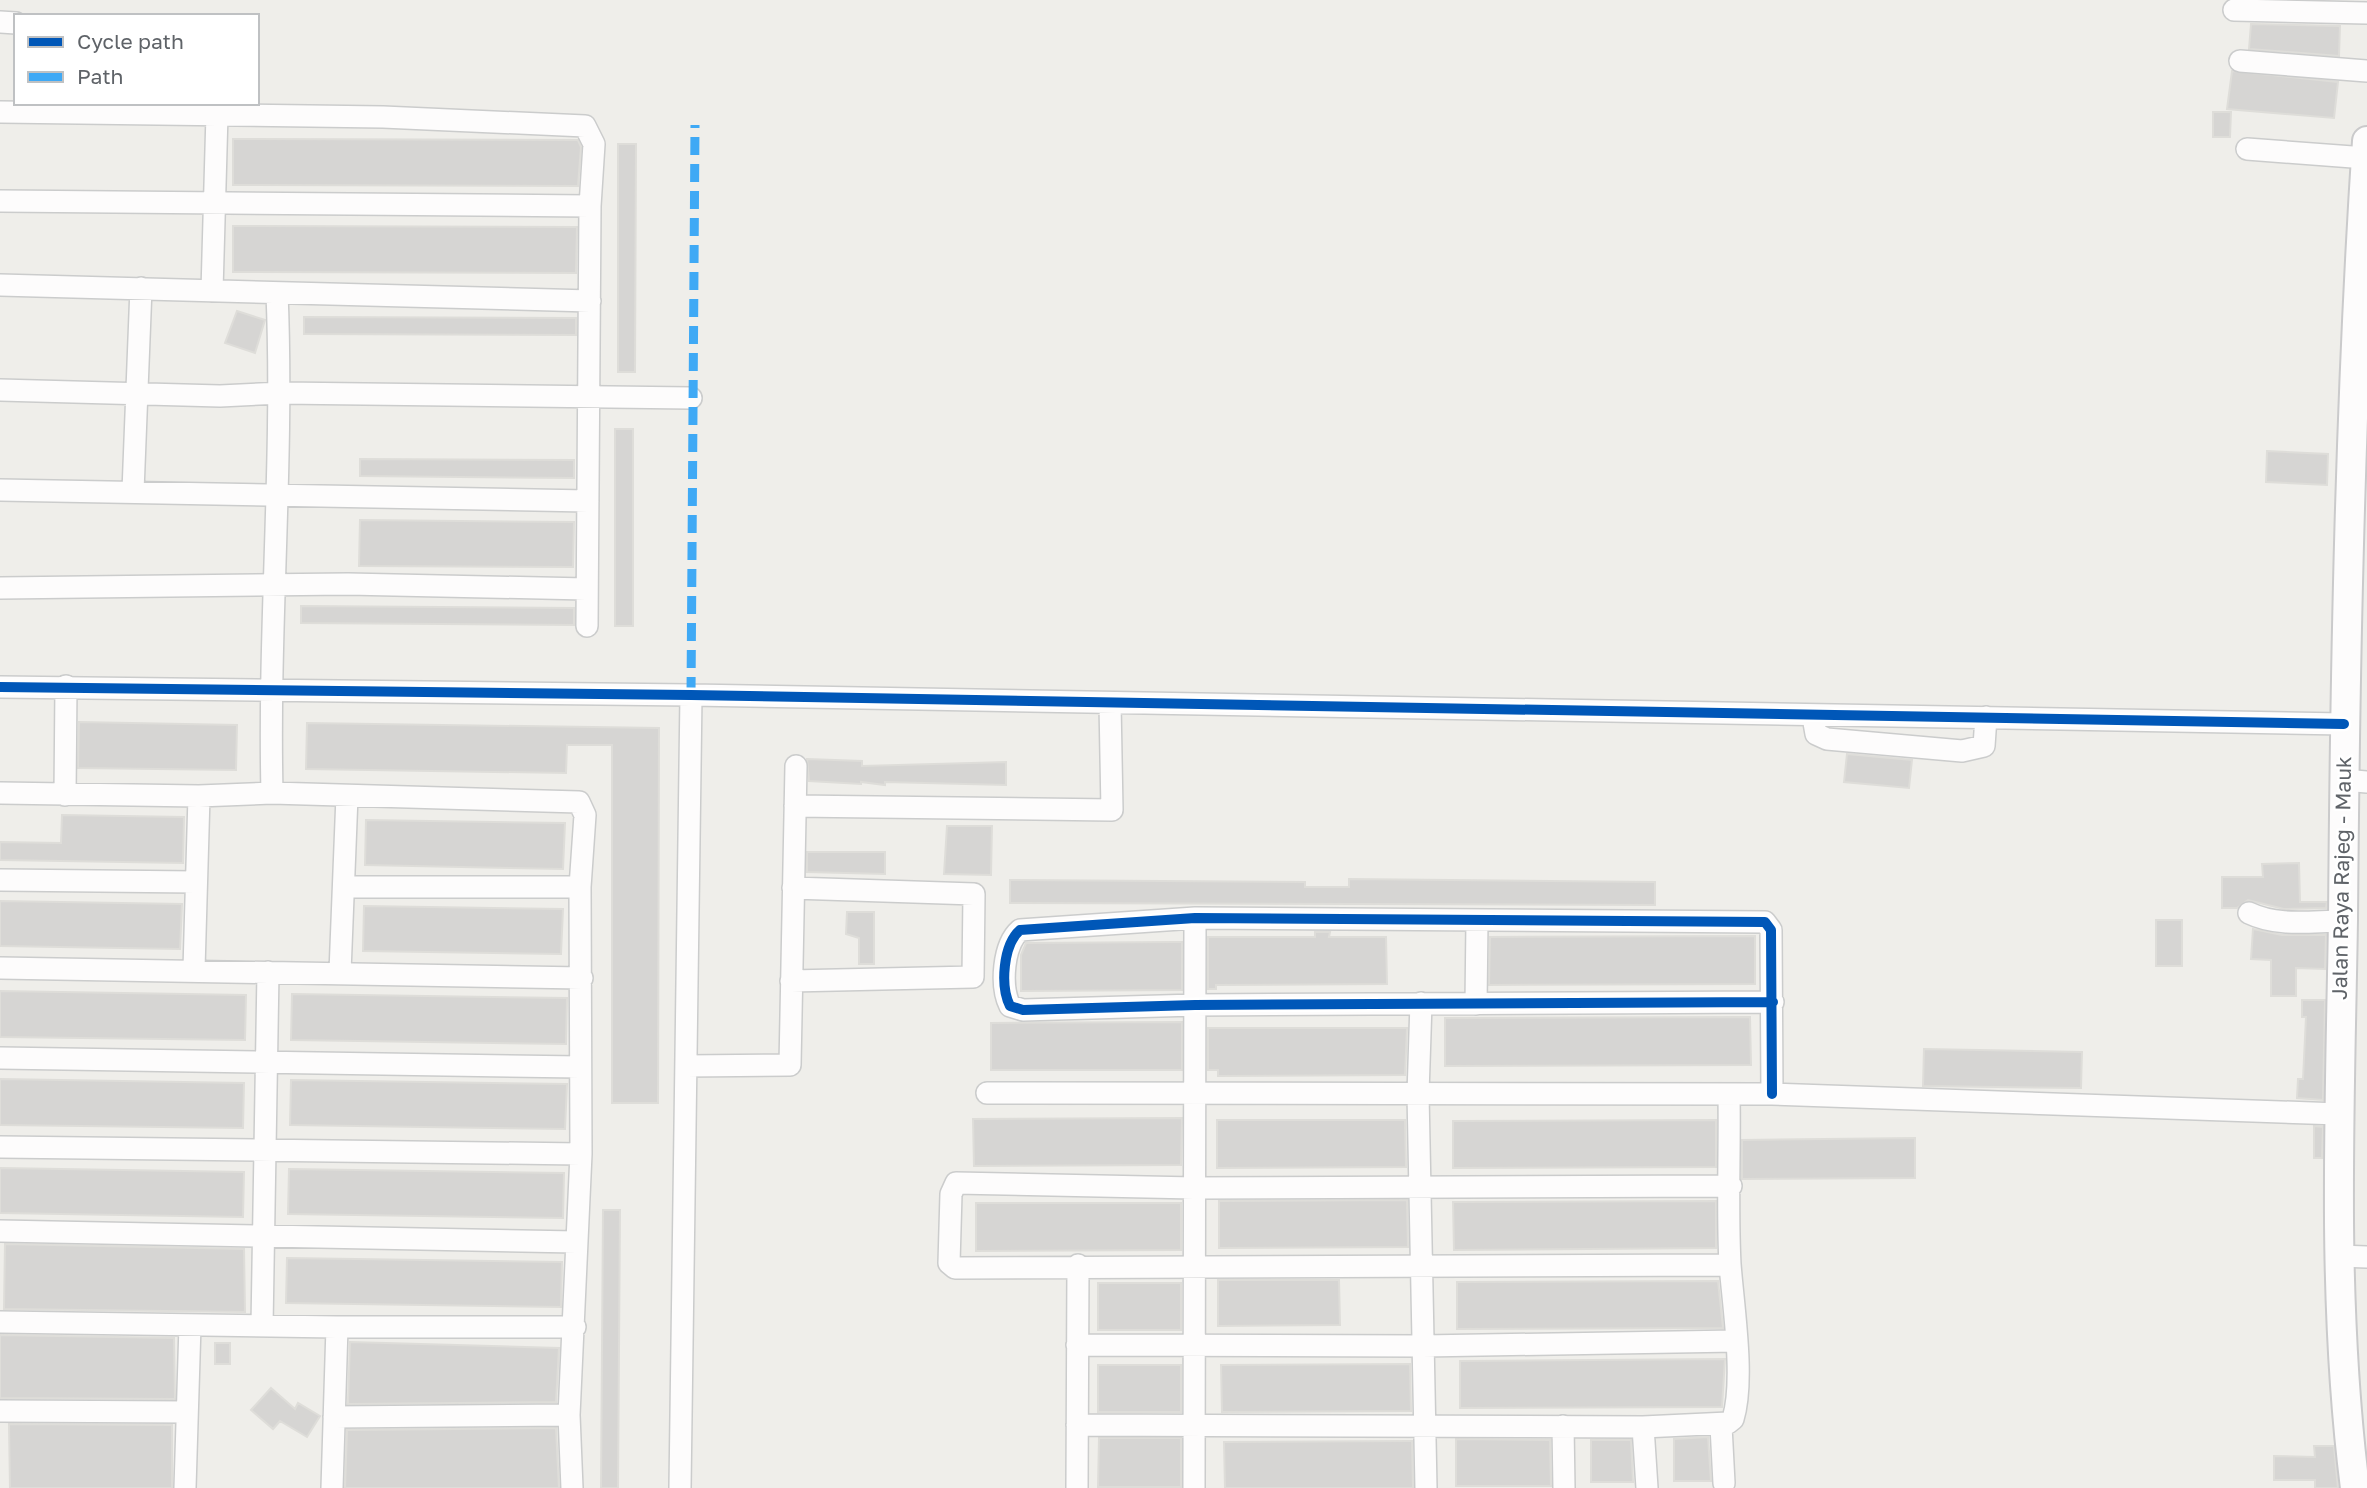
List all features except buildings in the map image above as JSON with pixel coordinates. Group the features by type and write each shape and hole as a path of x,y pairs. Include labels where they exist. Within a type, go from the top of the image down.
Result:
{"main road":[{"name":"Jalan Raya Rajeg - Mauk","path":"2355,1488 2342,1375 2339,1114 2343,921 2355,781 2344,724 2358,533 2366,149"}],"street":[{"path":"2234,10 2367,13"},
{"path":"2240,61 2367,71"},
{"path":"0,111 66,108 584,126 594,144 590,206 591,397 587,626"},
{"path":"212,291 217,114"},
{"path":"2247,149 2366,149"},
{"path":"0,201 213,205 590,206"},
{"path":"0,285 590,301"},
{"path":"133,491 141,288"},
{"path":"272,793 269,689 279,496 281,393 277,293"},
{"path":"0,390 220,396 281,393 691,398"},
{"path":"0,490 588,501"},
{"path":"0,588 348,584 586,589"},
{"path":"65,795 66,686"},
{"path":"0,687 691,695 1813,717 1986,717 2344,724"},
{"path":"680,1488 691,695"},
{"path":"795,806 1112,810 1110,703"},
{"path":"1813,717 1816,734 1827,739 1949,751 1984,746 1986,717"},
{"path":"686,1066 790,1065 796,766"},
{"path":"0,793 199,796 272,793 579,802 585,815 580,887 581,1154 569,1415 572,1488"},
{"path":"194,969 199,796"},
{"path":"340,972 347,796"},
{"path":"0,880 196,881"},
{"path":"344,887 580,887"},
{"path":"791,981 973,978 974,894 793,888"},
{"path":"2249,913 2264,920 2283,922 2343,921"},
{"path":"1194,1488 1195,918"},
{"path":"1772,1094 1773,1002 1771,930 1765,922 1195,918 1020,930 1010,943 1006,964 1007,999 1015,1009 1195,1005 1773,1002"},
{"path":"1476,1004 1478,921"},
{"path":"0,968 194,969 582,978"},
{"path":"262,1326 268,972"},
{"path":"1421,1003 1418,1094 1426,1488"},
{"path":"0,1058 266,1060 580,1067"},
{"path":"987,1093 1772,1094 2339,1114"},
{"path":"1077,1425 1721,1426 1734,1419 1736,1411 1736,1341 1730,1265 1729,1096"},
{"path":"0,1147 581,1154"},
{"path":"1730,1265 952,1266 949,1262 952,1188 956,1183 1194,1188 1731,1186"},
{"path":"0,1231 576,1242"},
{"path":"2339,1256 2367,1257"},
{"path":"1077,1488 1078,1265"},
{"path":"0,1322 337,1328 575,1327"},
{"path":"186,1488 190,1325"},
{"path":"331,1488 337,1328"},
{"path":"1077,1345 1194,1343 1423,1346 1736,1341"},
{"path":"0,1411 186,1412"},
{"path":"334,1417 569,1415"},
{"path":"1563,1426 1564,1488"},
{"path":"1721,1426 1724,1483"},
{"path":"1643,1427 1647,1488"}],"marked path":[{"path":"691,695 695,125"}],"cycle path":[{"path":"0,687 691,695 2344,724"},
{"path":"1772,1094 1771,930 1765,922 1195,918 1020,930 1010,945 1004,977 1010,1006 1023,1010 1195,1005 1773,1002"}]}
